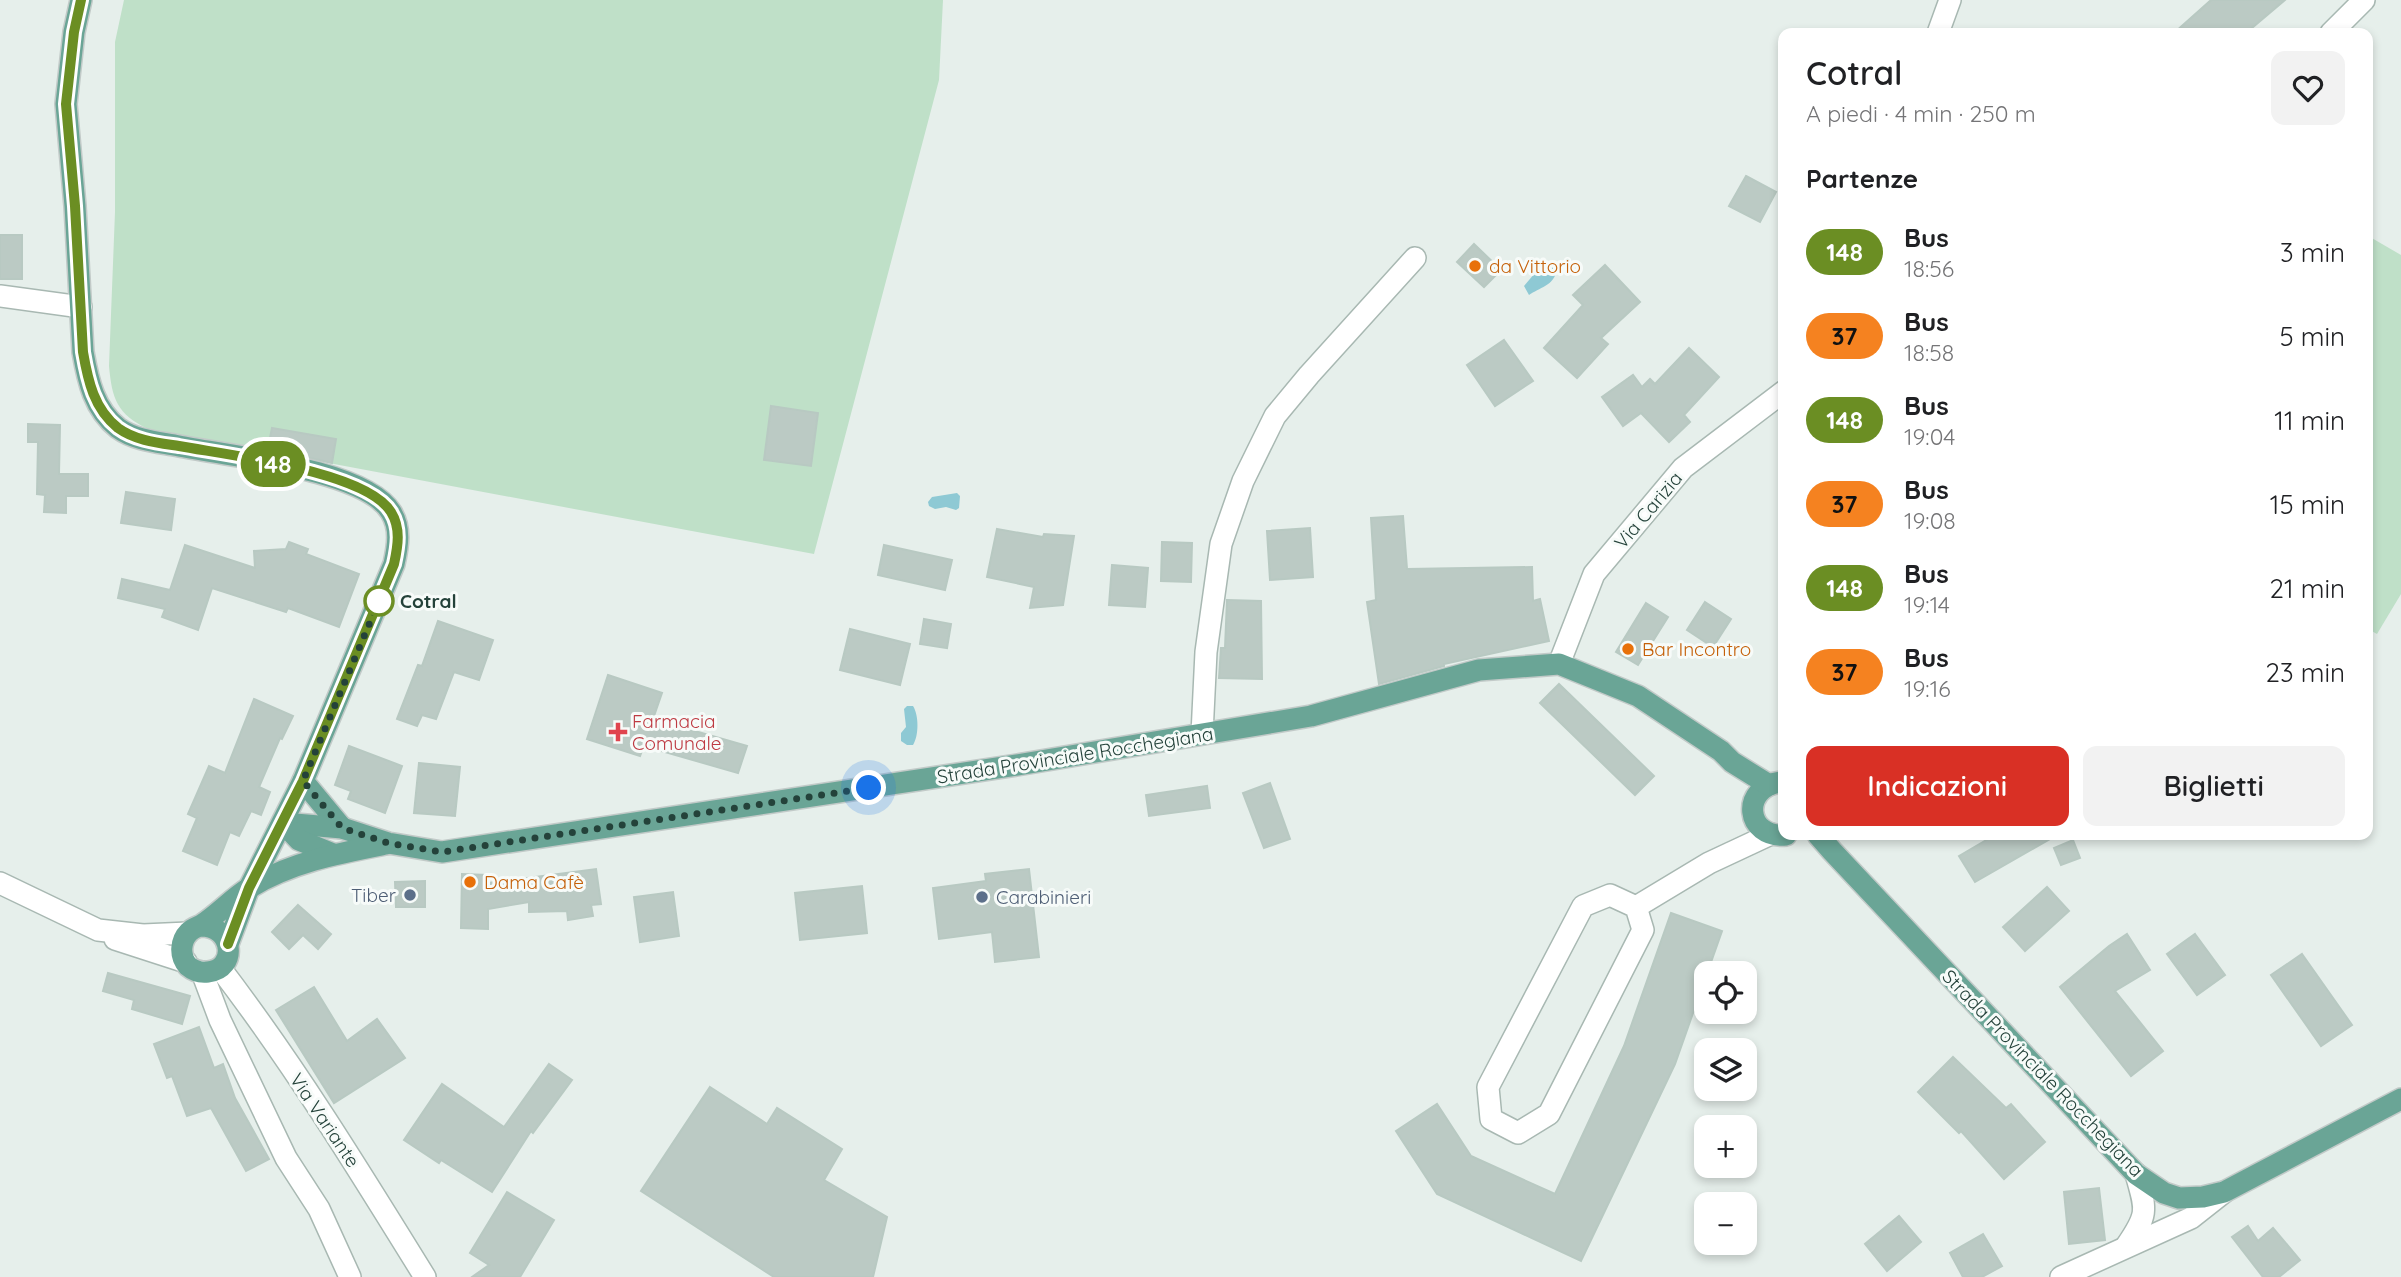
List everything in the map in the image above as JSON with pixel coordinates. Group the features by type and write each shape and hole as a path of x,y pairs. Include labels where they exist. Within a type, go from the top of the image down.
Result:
{"main road":[{"path":"81,0 74,32 66,104 83,352 92,393 98,405 118,428 144,439 305,470 338,479 368,491 390,510 396,522 398,544 394,564 303,781 249,888 228,944 227,957 202,968 181,947 194,929 249,888"},
{"name":"Strada Provinciale Rocchegiana","path":"284,823 342,828 388,843 442,852 951,775 1311,716 1479,670 1559,664 1638,696 1721,751 1765,795 1760,828 1778,834"},
{"path":"303,781 342,828"},
{"path":"284,823 299,840 333,854"},
{"name":"Strada Provinciale Rocchegiana","path":"249,888 295,867 333,854 388,843"},
{"name":"Strada Provinciale Rocchegiana","path":"1825,843 2136,1174 2171,1196"},
{"path":"194,929 215,928 221,932 228,944"},
{"path":"2171,1196 2192,1198 2224,1192 2401,1098"}],"street":[{"path":"1940,28 1950,0"},
{"path":"2336,28 2364,0"},
{"path":"1202,734 1206,652 1221,544 1243,481 1275,416 1309,374 1415,258"},
{"path":"0,296 81,307"},
{"name":"Via Carizia","path":"1559,664 1594,574 1683,468 1778,396"},
{"path":"1738,849 1765,795"},
{"path":"1636,907 1709,863 1778,834"},
{"path":"0,883 140,949 202,968 220,1020 286,1158 319,1209 350,1277"},
{"path":"1610,895 1636,907 1643,930 1549,1114 1518,1133 1491,1119 1488,1087 1583,906 1610,895"},
{"path":"98,930 143,935 194,929"},
{"name":"Via Variante","path":"202,968 248,1005 346,1150 425,1277"},
{"path":"2127,1245 2143,1222 2144,1205 2136,1174"},
{"path":"2062,1277 2190,1218 2224,1192"},
{"path":"2160,1232 2168,1223 2171,1196"}],"green space":[{"path":"124,0 943,0 939,80 814,554 148,429 129,417 114,396 109,366 115,212 115,42"},
{"path":"2373,239 2401,255 2401,594 2377,634 2373,632"}],"water":[{"path":"1551,266 1556,272 1555,276 1549,283 1529,295 1524,286 1540,267"},
{"path":"957,493 960,496 959,508 956,510 929,506 928,502 932,497"},
{"path":"913,706 917,720 913,745 901,741 901,733 906,727 904,709"}],"building":[{"path":"2211,0 2285,0 2252,28 2180,28"},
{"path":"1746,176 1776,192 1760,222 1729,206"},
{"path":"0,235 22,235 22,279 0,279"},
{"path":"1474,244 1501,270 1484,287 1457,262"},
{"path":"1605,265 1640,302 1601,338 1608,344 1577,378 1544,348 1583,305 1573,295"},
{"path":"1504,340 1533,381 1495,406 1467,365"},
{"path":"1689,348 1719,377 1684,415 1690,422 1669,442 1641,413 1623,426 1602,397 1633,375 1642,387 1650,379 1655,384"},
{"path":"771,406 818,413 811,466 764,460"},
{"path":"28,424 60,425 59,474 88,474 88,496 66,496 66,513 44,512 45,495 37,494 38,442 28,442"},
{"path":"272,428 336,439 332,463 268,448"},
{"path":"126,492 175,499 171,530 121,523"},
{"path":"1403,516 1407,569 1532,567 1533,601 1540,599 1549,641 1444,664 1379,684 1367,602 1376,600 1371,518"},
{"path":"1310,528 1313,577 1270,580 1267,531"},
{"path":"997,529 1043,537 1044,534 1074,536 1063,605 1030,608 1034,587 987,577"},
{"path":"289,542 308,549 306,554 359,574 339,627 288,608 286,612 212,588 198,630 162,617 165,609 118,598 122,579 170,590 185,545 255,568 254,551 286,549"},
{"path":"1162,542 1192,543 1191,582 1161,581"},
{"path":"884,545 952,560 945,590 878,575"},
{"path":"1112,565 1148,568 1145,607 1109,605"},
{"path":"1227,600 1261,601 1262,679 1219,678 1221,648 1225,648"},
{"path":"1705,602 1731,619 1713,647 1687,630"},
{"path":"1646,603 1668,617 1638,665 1616,652"},
{"path":"924,619 951,624 947,648 920,644"},
{"path":"438,621 493,640 479,680 454,672 436,719 422,715 417,726 397,719 418,665 422,666"},
{"path":"850,629 910,644 900,685 840,670"},
{"path":"608,675 662,693 653,719 747,746 738,773 644,746 640,756 587,739"},
{"path":"1559,684 1654,776 1635,795 1540,703"},
{"path":"254,699 293,716 282,739 280,738 259,787 270,792 261,815 251,811 239,836 230,832 217,865 183,851 197,818 188,814 209,766 225,773"},
{"path":"349,746 402,766 385,813 348,799 351,791 335,785"},
{"path":"419,763 460,767 455,816 414,813"},
{"path":"1270,783 1290,839 1264,848 1243,793"},
{"path":"1207,786 1210,808 1149,816 1146,795"},
{"path":"1986,840 2048,840 1975,882 1959,856"},
{"path":"2073,840 2080,858 2061,865 2054,848"},
{"path":"596,869 601,904 591,905 593,916 568,920 567,911 529,912 529,902 488,909 488,929 461,928 462,874 488,875 488,883"},
{"path":"1029,869 1039,957 995,962 992,932 939,939 933,888 986,881 985,874"},
{"path":"425,881 425,907 396,907 395,882"},
{"path":"862,886 867,933 800,940 795,893"},
{"path":"2047,887 2069,911 2025,951 2003,927"},
{"path":"673,892 679,936 640,942 634,897"},
{"path":"298,905 331,934 318,949 303,935 289,949 272,932"},
{"path":"1671,913 1722,931 1711,961 1694,961 1694,1010 1675,1064 1581,1261 1437,1194 1396,1131 1437,1104 1471,1156 1555,1194 1624,1046"},
{"path":"2127,934 2150,970 2115,991 2163,1051 2131,1076 2060,987"},
{"path":"2195,934 2225,975 2197,995 2167,954"},
{"path":"2302,954 2352,1025 2321,1046 2271,975"},
{"path":"108,973 190,996 182,1024 132,1009 134,1000 103,991"},
{"path":"314,987 347,1041 377,1019 405,1058 334,1103 276,1010"},
{"path":"199,1027 214,1068 223,1064 235,1098 269,1159 246,1171 211,1108 187,1116 172,1076 167,1078 154,1044"},
{"path":"1953,1057 2006,1108 2011,1104 2045,1142 2004,1179 1961,1131 1959,1133 1918,1092"},
{"path":"549,1064 572,1080 533,1133 531,1131 492,1192 404,1140 442,1084 504,1127"},
{"path":"710,1087 767,1124 777,1108 842,1149 824,1180 887,1217 873,1277 774,1277 641,1191"},
{"path":"2099,1188 2105,1240 2069,1244 2064,1192"},
{"path":"507,1192 554,1220 520,1277 472,1277 489,1265 470,1253"},
{"path":"1899,1216 1921,1242 1887,1271 1865,1244"},
{"path":"2248,1226 2258,1241 2273,1228 2300,1260 2279,1277 2263,1277 2232,1237"},
{"path":"1983,1234 2002,1266 1982,1277 1963,1277 1950,1253"}],"bus line":[{"name":"148","path":"81,0 74,32 66,104 83,352 92,393 98,405 118,428 131,435 327,475 368,491 390,510 398,533 394,564 303,781 249,888 228,944"}],"place":[{"name":"da Vittorio","path":"1475,266"},
{"name":"Cotral","path":"379,601"},
{"name":"Bar Incontro","path":"1628,649"},
{"name":"Farmacia Comunale","path":"618,732"},
{"name":"Dama Cafè","path":"470,882"},
{"name":"Tiber","path":"410,895"},
{"name":"Carabinieri","path":"982,897"}],"route":[{"path":"379,601 303,781 342,828 388,843 442,852 869,788"}]}
